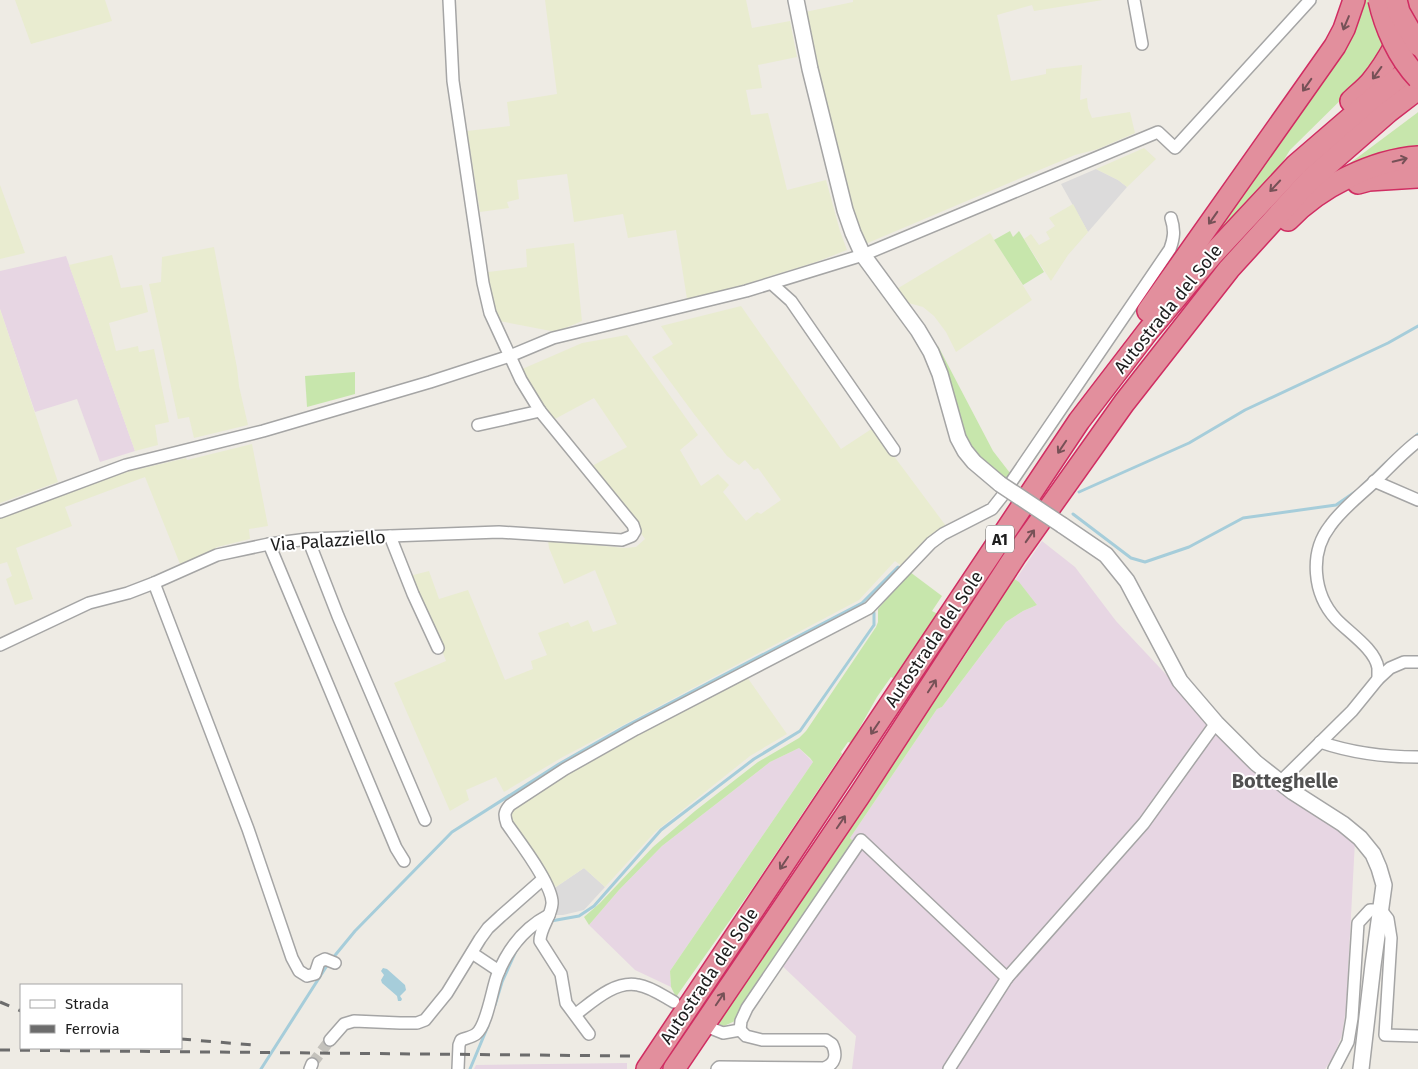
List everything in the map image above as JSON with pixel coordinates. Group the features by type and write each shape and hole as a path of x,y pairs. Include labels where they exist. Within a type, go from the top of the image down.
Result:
{"highway":[{"name":"A1","path":"1080,420 1127,341 1335,46 1344,29 1354,0"},
{"path":"1379,0 1391,36 1402,56 1418,78"},
{"path":"1396,0 1399,12 1418,45"},
{"path":"1296,165 1334,118 1379,72 1401,35 1417,0"},
{"name":"Autostrada del Sole","path":"647,1069 1080,420 1148,331 1199,270 1296,165 1376,96 1418,63"},
{"name":"Autostrada del Sole","path":"674,1069 864,788 1016,555 1124,402 1229,269 1310,180 1418,89"},
{"path":"1179,331 1293,214 1324,192 1368,168 1418,157"},
{"path":"1324,192 1369,180 1418,177"}],"street":[{"path":"449,0 454,81 483,284 490,313 522,380 540,412 478,425"},
{"path":"796,0 810,69 845,210 853,234 863,255 918,330 931,352 940,374 958,438 965,451 980,468 1005,487 1106,556 1127,581 1180,681 1216,723 1256,763 1293,792 1343,824 1360,838 1373,854 1380,868 1384,885 1360,1069"},
{"path":"1134,0 1142,44"},
{"path":"0,512 126,465 272,428 430,382 510,356 553,338 651,316 772,284 863,255 1158,132 1175,148 1310,0"},
{"path":"589,1034 566,1002 561,974 540,941 552,908 551,894 507,824 504,816 506,810 510,805 565,769 620,738 872,606 931,543 944,534 992,509 1005,487 1170,249 1174,238 1174,226 1171,218"},
{"path":"772,284 791,302 894,450"},
{"name":"Via Palazziello","path":"0,645 89,603 128,593 217,555 269,544 308,539 499,532 622,540 632,536 635,531 633,525 540,412"},
{"path":"1378,679 1378,667 1374,658 1335,618 1324,600 1318,586 1316,568 1320,545 1330,526 1418,441"},
{"path":"1374,482 1418,500"},
{"path":"390,536 413,594 438,648"},
{"path":"308,539 338,616 425,820"},
{"path":"269,544 396,848 404,861"},
{"path":"154,583 248,829 292,958 299,971 307,976 315,974 319,962 330,961"},
{"path":"1280,782 1352,711 1378,679 1390,668 1404,662 1418,662"},
{"path":"948,1069 1007,978 1144,823 1216,723"},
{"path":"1320,742 1342,750 1392,757 1418,757"},
{"path":"740,1030 741,1021 747,1008 862,840 1007,978"},
{"path":"330,1040 344,1024 354,1021 409,1023 425,1020 447,993 480,939 494,922 543,879"},
{"path":"1334,1069 1348,1042 1352,1018 1358,923 1370,910 1381,910"},
{"path":"1381,910 1388,919 1390,938 1385,1035 1418,1036"},
{"path":"458,1069 461,1040 474,1036 478,1032 487,1012 500,971 514,944 528,928 547,919"},
{"path":"472,954 500,971"},
{"path":"576,1014 605,993 629,984 638,984 674,1002"},
{"path":"713,1029 723,1033 740,1030"},
{"path":"717,1069 719,1067 824,1068 832,1064 835,1058 832,1044 826,1040 762,1040 746,1036 740,1030"}],"shaded area":[{"path":"1096,169 1118,180 1127,187 1088,232 1061,184"},
{"path":"66,256 135,451 100,462 77,399 35,412 0,309 0,271"},
{"path":"1042,541 1075,567 1116,621 1235,748 1355,841 1346,1009 1342,1035 1333,1057 1325,1069 852,1069 856,1036 776,960 854,842 850,838 937,709 942,707 1006,622 1037,605 1016,579"},
{"path":"799,748 813,762 670,971 671,987 635,970 589,925 619,890 662,846 770,762"},
{"path":"584,868 605,887 584,910 563,915 553,915 556,903 556,887"},
{"path":"627,1063 627,1069 474,1069 476,1065"}],"green space":[{"path":"15,0 105,0 112,21 31,44"},
{"path":"545,0 746,0 752,28 790,21 797,57 758,65 762,88 746,90 751,115 768,113 787,190 826,180 847,250 816,262 742,285 687,299 676,230 628,238 623,214 574,222 567,174 517,180 519,199 507,202 509,208 480,212 467,131 510,126 507,102 557,94"},
{"path":"853,0 1103,0 1034,11 1032,5 997,15 1011,81 1046,74 1046,69 1082,65 1080,100 1087,98 1092,118 1130,112 1135,133 1098,149 1075,155 863,245 854,222 833,144 805,12 853,2"},
{"path":"1360,0 1410,0 1385,47 1365,76 1290,150 1276,173 1187,269"},
{"path":"1417,113 1418,153 1334,175"},
{"path":"1144,148 1156,159 1127,187 1118,180 1096,169"},
{"path":"0,185 25,253 0,259"},
{"path":"1073,204 1088,232 1068,255 1051,281 1024,239 1031,234 1039,245 1050,239 1046,232 1055,226 1049,218"},
{"path":"1010,231 1013,237 1019,231 1044,272 1023,285 994,240"},
{"path":"990,233 1032,300 956,352 946,332 934,316 923,307 905,302 895,290"},
{"path":"574,243 582,321 558,331 551,331 499,321 492,298 488,272 527,267 526,249"},
{"path":"214,247 239,386 248,425 194,438 189,417 178,419 149,284 161,282 162,257"},
{"path":"112,255 121,288 142,285 148,312 109,323 116,351 138,346 139,352 154,349 169,422 155,425 158,445 135,451 69,265"},
{"path":"741,306 841,449 873,428 946,526 937,531 903,567 895,561 859,600 561,758 504,792 496,777 466,790 469,800 450,811 394,683 446,661 432,625 409,576 429,571 439,599 468,590 505,680 533,669 531,661 547,655 538,633 568,622 571,627 588,620 593,632 617,624 595,570 564,584 549,548 548,540 624,548 636,547 645,539 592,466 627,447 594,398 553,420 534,394 520,370 582,343 627,335 698,435 680,450 701,486 718,474 729,485 723,492 746,521 757,512 761,514 781,500 758,468 754,470 745,460 739,465 727,456 652,357 673,344 661,326"},
{"path":"0,309 58,482 0,503"},
{"path":"934,346 938,346 993,451 1010,473 1010,478 1007,482 972,452 962,429"},
{"path":"355,372 355,394 307,407 305,376"},
{"path":"252,444 268,526 249,529 250,539 217,547 212,551 180,564 145,477 65,507 72,526 16,548 33,599 15,605 6,579 12,576 7,562 0,564 0,518 122,473"},
{"path":"910,572 942,596 932,611 942,616 907,664 893,678 891,677 877,697 851,743 848,742 841,752 842,754 752,889 676,997 671,987 670,971 813,762 799,748 770,762 662,846 619,890 589,925 584,917 600,903 653,847 695,811 758,762 799,738 806,731 876,627 878,609"},
{"path":"1013,578 1019,582 1037,605 1006,622 942,707 937,709 850,838 854,842 735,1021 724,1026 716,1025 933,695 957,668 972,645 983,622"},
{"path":"747,677 787,734 750,756 655,832 605,887 584,868 556,887 525,847 525,838 519,833 510,819 510,813 550,783 605,751 614,749 617,744"}],"water":[{"path":"383,968 387,969 405,985 406,990 400,996 401,1001 398,1001 397,996 382,983 381,980 384,975 381,971"}],"waterway":[{"path":"1079,492 1189,443 1245,410 1388,343 1418,326"},
{"path":"1413,439 1418,434"},
{"path":"1363,485 1393,456"},
{"path":"1073,514 1131,558 1145,562 1189,547 1243,518 1336,505 1355,492"},
{"path":"332,959 355,931 452,832 559,764 624,727 862,603 898,567"},
{"path":"551,921 579,916 594,906 661,830 754,759 800,731 874,625 872,607"},
{"path":"495,1005 502,982 516,951"},
{"path":"261,1069 328,964"},
{"path":"470,1069 488,1026"}],"tunnel":[{"path":"312,1064 330,1040"}],"railway":[{"path":"0,1002 20,1011"},
{"path":"182,1039 253,1045"},
{"path":"0,1050 633,1056"}],"district":[{"name":"Botteghelle","path":"1285,781"}]}
